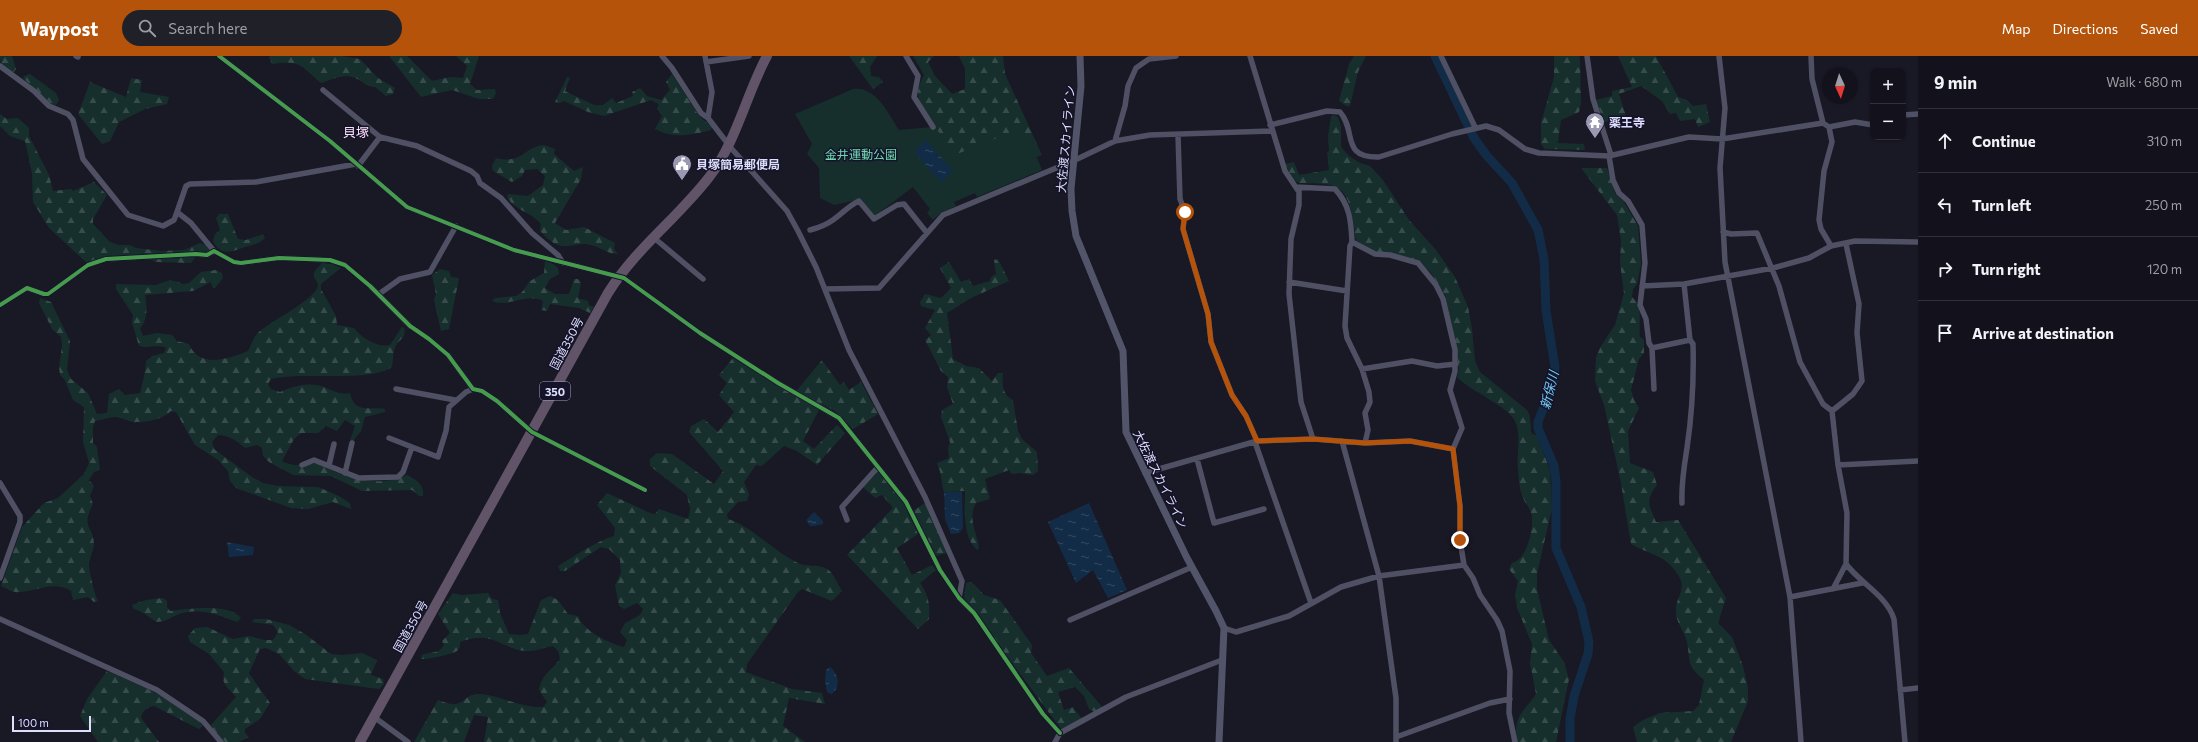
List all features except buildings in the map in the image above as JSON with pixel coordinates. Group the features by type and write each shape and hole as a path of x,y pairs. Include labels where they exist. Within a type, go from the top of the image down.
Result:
{"highway":[{"name":"国道350号","path":"360,742 602,303 619,276 652,236 710,177 729,145 767,56"}],"street":[{"path":"219,56 330,141 407,207 514,250 619,276 635,285 700,333 778,383 839,418 906,502 940,570 959,598 974,613 1043,714 1060,733"},
{"path":"662,56 672,68 701,113 708,118 729,145 787,211 816,267 849,350 925,497 962,581 959,598"},
{"path":"708,118 712,92 706,59 749,56"},
{"path":"906,56 918,76 914,97 933,127"},
{"name":"大佐渡スカイライン","path":"1080,56 1081,91 1073,161 1071,201 1076,236 1123,351 1126,432 1192,568 1224,628 1219,742"},
{"path":"1114,141 1125,106 1128,86 1136,68 1148,59 1176,56"},
{"path":"1250,56 1285,171 1299,192 1299,205 1291,239 1289,282 1290,315 1301,402 1313,439"},
{"path":"1441,56 1475,127"},
{"path":"1587,56 1593,99 1610,155 1613,180 1619,193 1628,202 1642,226 1645,263 1640,304 1646,319 1649,343 1652,348 1654,389"},
{"path":"1719,56 1725,108 1720,168 1727,276 1790,598 1801,742"},
{"path":"1811,56 1812,79 1832,142 1824,171 1819,220 1821,229 1832,246"},
{"path":"0,66 34,91 49,106 68,114 73,120 83,159 128,215 163,226 174,220 186,186 190,184 256,182 357,165 380,137"},
{"path":"323,90 380,137 417,146 471,171 477,176 480,183 501,198 532,233 558,255 564,263"},
{"path":"825,289 879,288 942,214 1073,161 1114,141 1150,135 1178,135 1271,128 1328,111 1340,112 1348,124 1350,143 1361,154 1369,157 1379,157 1475,127 1486,126 1499,130 1525,149 1538,153 1610,155 1689,137 1722,139 1826,125 1855,122 1870,124"},
{"path":"1906,115 1918,114"},
{"path":"1178,135 1180,199 1185,212 1183,229 1208,314 1211,342 1232,395 1246,416 1256,441 1311,603"},
{"path":"1296,187 1335,189 1343,198 1349,210 1352,242 1350,246 1345,326 1347,338 1362,370 1370,398 1365,413 1368,430 1365,443"},
{"path":"810,230 823,226 834,220 850,204 859,200 874,219 897,205 904,204 927,233"},
{"path":"177,212 191,223 214,251 234,262 241,263 279,258 330,260 345,265 379,294 410,326 448,355 474,389 482,391 497,401 532,432 645,490"},
{"path":"379,294 400,279 430,272 456,226"},
{"path":"1723,232 1731,234 1757,233 1773,268 1800,362 1824,404 1832,411 1838,465 1847,514 1846,564 1833,588"},
{"path":"652,236 703,279"},
{"path":"1642,286 1684,284 1773,268 1809,258 1832,246 1861,240 1918,242"},
{"path":"1352,242 1375,254 1390,255 1418,263 1429,274 1444,299 1456,364 1450,390 1462,428 1453,449 1460,506 1460,540 1464,564 1473,578 1480,595 1497,620 1502,631 1510,671 1509,713 1515,742"},
{"path":"1832,411 1853,394 1862,381 1857,332 1859,304 1846,244"},
{"path":"0,305 26,288 48,294 88,265 106,259 196,254 207,255 214,251"},
{"path":"1289,282 1347,291"},
{"path":"1682,503 1682,470 1687,449 1694,375 1693,344 1690,340 1684,284"},
{"path":"1652,348 1690,340"},
{"path":"1362,370 1412,361 1437,366 1456,364"},
{"path":"396,389 454,400"},
{"path":"389,438 438,457 446,431 449,407 454,400 474,389"},
{"path":"1145,473 1256,441 1313,439 1365,443 1410,441 1453,449"},
{"path":"1342,441 1379,576 1396,698 1396,739 1490,703 1510,699"},
{"path":"345,473 352,443"},
{"path":"329,466 334,444"},
{"path":"302,465 314,460 359,478 398,477 403,472 412,447"},
{"path":"1197,459 1214,523 1264,509"},
{"path":"1838,465 1918,461"},
{"path":"847,520 842,507 878,467"},
{"path":"0,482 20,516 20,522 0,578"},
{"path":"1224,628 1236,632 1289,616 1341,587 1379,576 1464,564"},
{"path":"1846,564 1862,583 1892,610 1905,742"},
{"path":"1070,620 1192,568"},
{"path":"1790,598 1862,583"},
{"path":"0,619 157,690 203,721 221,742"},
{"path":"1055,742 1060,733 1126,697 1222,660"},
{"path":"1900,690 1918,688"},
{"path":"374,717 408,742"}],"green space":[{"path":"0,56 12,56 16,69 14,72 8,71 4,67"},
{"path":"269,56 342,56 360,59 378,78 395,88 393,94 386,96 375,87 369,86 358,79 346,76 321,83 300,65 289,63 272,64"},
{"path":"389,56 407,56 432,81 450,77 463,78 467,66 456,56 479,56 470,84 477,90 495,89 496,93 493,99 479,99 452,90 421,97"},
{"path":"849,56 877,56 870,67 871,76 879,77 883,82 873,89"},
{"path":"913,56 934,56 928,62 935,76 952,94 965,89 965,69 959,56 1003,56 1005,74 1042,155 1034,158 1020,129 957,154 930,121 922,107 919,100 918,90 924,75"},
{"path":"1354,56 1366,56 1358,72 1350,106 1346,106 1339,101 1349,64"},
{"path":"1554,56 1579,56 1580,58 1581,102 1579,112 1561,120 1558,143 1584,144 1585,150 1545,149 1541,144 1541,123 1554,77"},
{"path":"1618,56 1656,56 1678,97 1687,100 1693,106 1706,104 1710,122 1698,127 1695,119 1680,121 1676,113 1670,114 1662,101 1641,86 1619,94 1626,116 1605,122 1595,100 1612,96 1612,91 1632,87"},
{"path":"30,74 56,93 59,100 56,105 51,104 23,78 24,76"},
{"path":"672,74 699,116 712,127 711,130 690,135 676,135 655,129 662,116 657,109 659,104 651,100 604,116 588,112 564,101 560,103 555,102 567,77 570,78 565,91 594,105 603,105 612,98 616,103 633,96 632,92 640,88 647,96 661,100 670,90 666,82"},
{"name":"金井運動公園","path":"1004,75 1042,170 977,197 975,193 954,202 956,206 941,213 933,220 927,213 930,209 913,187 876,215 873,215 861,199 834,205 820,198 819,168 807,154 812,144 795,114 853,89 861,89 875,96 886,109 899,130 932,127"},
{"path":"131,78 142,80 140,92 169,97 167,104 145,109 119,122 110,141 102,144 78,114 90,82 126,97"},
{"path":"0,114 7,119 18,118 29,128 29,136 49,175 53,191 71,189 73,191 94,182 107,195 93,219 93,224 110,242 119,245 130,245 136,248 161,251 184,250 200,243 206,245 209,250 207,253 199,252 191,263 156,262 141,255 107,257 86,262 49,228 33,202 32,173 25,141 10,136 0,126"},
{"path":"1334,115 1338,117 1341,127 1341,147 1349,156 1360,163 1370,166 1383,180 1409,220 1436,250 1455,277 1468,307 1475,361 1480,372 1527,410 1530,416 1531,433 1537,436 1550,470 1552,508 1537,574 1537,589 1549,640 1564,662 1569,679 1556,742 1517,742 1516,726 1523,711 1536,694 1530,663 1532,644 1517,608 1515,595 1518,581 1509,569 1512,563 1517,561 1526,550 1532,526 1530,511 1522,496 1520,485 1518,433 1515,421 1505,410 1457,377 1459,369 1453,330 1445,295 1431,273 1417,260 1377,252 1356,241 1349,203 1346,196 1336,187 1323,184 1299,183 1293,179 1285,164 1294,162 1299,175 1329,170 1327,152 1329,151 1328,136 1331,116"},
{"path":"544,145 555,149 554,154 574,171 583,167 581,179 555,223 566,230 584,227 615,243 614,249 618,254 587,244 560,246 550,241 540,231 541,224 537,220 510,202 507,197 508,194 528,196 543,185 545,176 537,169 525,170 522,176 512,182 493,171 492,166 496,158 505,160 512,159 537,146"},
{"path":"1581,168 1607,168 1615,193 1624,202 1638,226 1641,264 1637,284 1633,289 1632,297 1638,306 1640,316 1640,337 1644,340 1644,353 1639,359 1631,390 1634,400 1639,408 1628,431 1630,463 1653,472 1657,485 1653,490 1649,503 1656,522 1678,520 1726,598 1718,623 1732,637 1743,666 1748,688 1748,701 1731,742 1637,742 1633,727 1643,720 1660,713 1693,711 1699,705 1704,680 1691,666 1688,645 1676,614 1677,601 1682,587 1679,575 1668,563 1631,544 1621,483 1604,405 1595,381 1596,357 1601,346 1615,325 1624,293 1620,263 1621,241 1617,215"},
{"path":"219,214 228,214 238,239 246,240 263,234 265,238 257,243 233,251 222,251 213,241 215,234 220,230 216,218"},
{"path":"998,259 1009,281 971,298 947,313 953,359 966,366 979,368 992,381 998,373 1003,373 1004,389 1009,398 1013,400 1018,431 1022,439 1037,452 1038,471 1033,475 1019,473 1012,474 1009,470 985,479 990,499 976,503 972,514 973,525 979,548 977,550 969,538 965,522 965,491 944,492 937,463 949,458 948,448 950,442 941,417 942,410 953,404 947,387 948,377 941,371 925,340 931,335 925,328 935,310 921,306 920,302 925,294 941,298 951,288 940,268 949,262 961,282 969,279 973,286 990,281 991,277 996,274 994,260"},
{"path":"545,261 557,267 559,274 550,279 545,288 555,294 569,294 574,279 578,279 581,283 578,298 588,301 589,305 594,307 590,313 579,308 550,304 547,311 541,310 543,301 531,298 504,303 492,301 495,298 516,296 522,292 530,281 544,273"},
{"path":"322,263 332,264 341,268 321,284 321,289 336,316 337,325 354,328 365,339 375,344 385,346 390,345 402,327 405,331 403,337 395,347 392,367 381,372 352,376 300,376 271,379 268,384 271,389 280,392 298,386 317,385 345,394 350,393 355,404 363,408 385,409 385,412 365,417 361,431 353,441 350,440 355,426 345,420 337,431 326,426 318,433 301,433 294,439 282,461 292,465 318,464 335,472 362,480 389,480 407,475 421,485 423,496 419,496 412,490 362,491 331,476 293,475 269,462 263,456 262,448 257,445 245,448 233,439 218,435 212,442 214,449 252,477 263,483 279,486 318,487 339,496 350,503 351,509 333,502 308,509 291,508 236,488 230,481 228,471 218,460 195,445 176,412 171,411 160,418 141,422 133,422 116,417 108,418 95,421 93,427 93,443 97,447 100,470 94,472 89,480 94,486 90,496 93,504 89,512 88,523 94,545 89,566 98,601 94,602 88,597 73,600 71,591 59,586 17,592 1,586 22,527 44,503 58,498 84,474 89,463 83,442 84,407 73,400 65,380 60,375 59,367 62,346 61,337 52,329 39,303 40,298 51,302 70,341 67,370 71,379 88,393 97,414 107,413 109,394 119,389 125,395 140,393 146,361 152,356 164,353 166,348 159,346 139,346 132,323 133,315 116,289 116,284 156,285 170,280 184,284 189,283 201,272 216,270 222,273 223,278 215,288 212,287 211,282 193,291 145,295 146,317 140,328 143,336 157,333 172,335 177,341 189,344 194,352 200,357 215,360 232,357 248,351 256,335 261,330 310,297 316,290 318,284 314,277 314,272"},
{"path":"440,269 449,271 451,277 459,278 449,329 441,331 434,300 436,294 432,275"},
{"path":"733,358 793,395 822,360 840,385 844,382 849,390 861,382 878,414 853,429 835,411 822,404 803,441 814,449 837,425 845,433 817,465 797,451 784,446 762,466 756,465 744,482 749,494 747,501 738,502 727,514 728,519 747,528 790,559 800,564 827,569 842,591 832,601 802,589 798,592 747,664 746,672 792,689 822,693 825,704 789,698 783,726 805,742 484,742 488,717 474,715 464,742 414,742 438,700 454,704 463,701 474,694 480,694 527,706 543,707 547,702 539,690 540,685 545,676 560,659 558,651 553,646 532,651 522,651 491,639 472,638 460,642 459,649 457,651 434,658 421,659 422,655 437,652 442,648 444,645 442,641 450,633 438,614 453,593 461,595 488,593 492,599 498,600 500,613 509,634 520,635 528,634 541,600 550,596 558,600 568,614 578,616 585,626 597,636 611,643 624,647 627,640 620,632 625,623 640,615 643,609 637,603 624,609 619,606 615,585 621,573 620,560 609,549 601,547 565,571 560,571 558,566 593,545 614,536 615,528 597,505 607,493 650,513 655,514 659,509 688,519 690,509 687,495 650,466 650,459 657,453 672,454 714,484 723,471 689,432 691,426 704,419 718,432 734,412 719,395 727,383 719,375"},
{"path":"878,471 904,504 918,534 897,548 912,575 932,565 936,570 920,583 927,596 929,604 929,619 918,629 847,555 893,508 882,495 875,498 863,487"},
{"path":"925,503 947,553 935,556 913,511"},
{"path":"970,582 974,584 984,595 1000,600 1032,645 1031,653 1047,676 1069,668 1103,708 1095,712 1089,709 1084,696 1075,687 1058,692 1064,710 1073,707 1082,719 1061,729 967,602 964,597 966,583"},
{"path":"163,598 167,601 167,607 170,611 197,608 218,609 235,613 241,618 237,622 209,613 195,611 179,614 167,620 157,622 134,609 132,605 146,600"},
{"path":"254,619 266,619 289,625 305,634 331,654 343,655 362,653 377,660 371,675 383,679 384,684 379,689 305,679 294,671 279,654 266,648 260,649 249,673 270,703 260,719 245,729 245,733 249,737 239,742 225,742 211,725 236,697 224,683 224,672 209,654 190,642 188,636 195,628 207,627 233,639 249,636 264,640 273,640 278,632 273,625 252,622"},
{"path":"107,671 172,702 184,709 203,726 199,729 154,706 145,710 142,713 141,718 159,742 98,742 80,716 87,699"}],"water":[{"path":"926,140 953,171 941,182 914,152"},
{"path":"944,492 962,492 963,528 959,533 951,534 945,519"},
{"path":"1089,503 1127,590 1108,598 1093,570 1076,583 1048,522"},
{"path":"814,512 823,521 823,524 810,526 806,520"},
{"path":"227,542 254,547 253,555 229,557"},
{"path":"830,667 835,673 838,681 836,689 831,694 827,692 825,681 826,670"}],"waterway":[{"name":"新保川","path":"1435,56 1474,138 1487,156 1512,183 1538,230 1544,259 1546,311 1555,367 1553,383 1538,422 1538,428 1554,466 1556,481 1556,548 1581,607 1589,642 1588,654 1574,696 1570,719 1570,742"}],"cycle path":[{"path":"219,56 330,141 407,207 514,250 624,278 700,333 778,383 839,418 906,502 940,570 959,598 974,613 1043,714 1060,733"},
{"path":"0,305 27,288 48,294 88,265 106,259 196,254 207,255 214,251 234,262 241,263 279,258 330,260 345,265 370,286 410,326 448,355 473,389 482,391 497,401 532,432 645,490"}],"place":[{"name":"薬王寺","path":"1595,139"},
{"name":"貝塚簡易郵便局","path":"682,181"}],"district":[{"name":"貝塚","path":"356,132"}],"route":[{"path":"1185,212 1183,229 1187,248 1190,259 1197,273 1201,294 1208,314 1211,342 1216,358 1232,395 1246,416 1257,441 1313,439 1365,443 1410,441 1453,449 1460,506 1460,540"}]}
